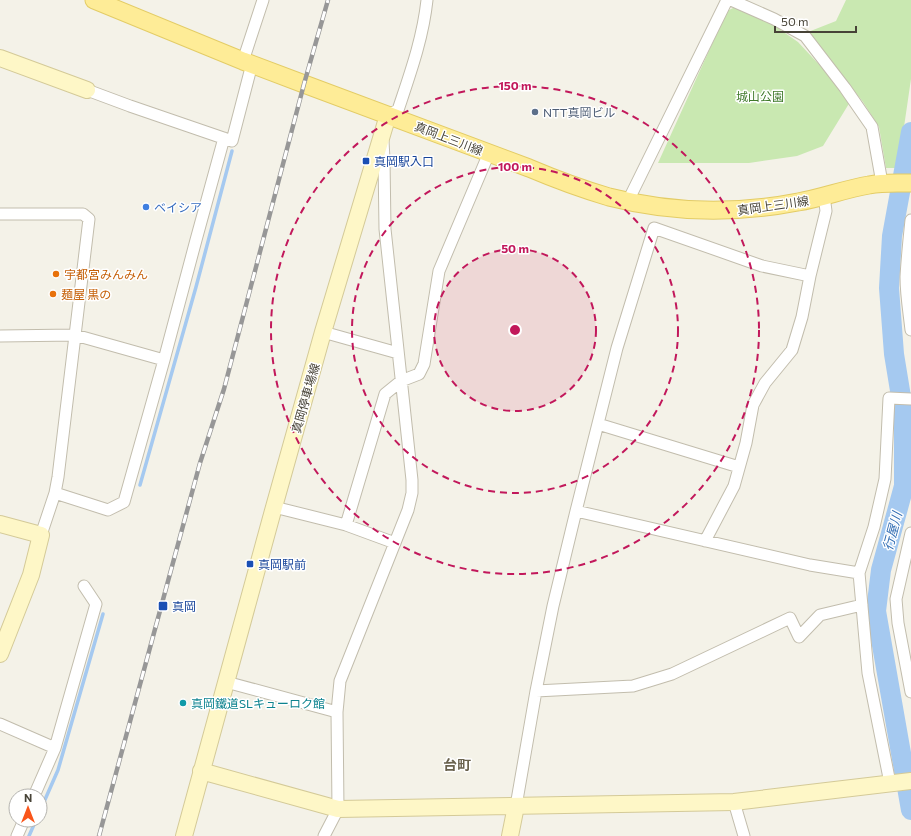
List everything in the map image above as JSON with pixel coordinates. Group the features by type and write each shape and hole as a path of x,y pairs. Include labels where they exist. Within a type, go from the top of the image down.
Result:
{"main road":[{"name":"真岡上三川線","path":"94,0 247,62 587,190 628,201 680,209 705,211 735,210 792,203 860,187 896,183"}],"street":[{"path":"0,58 130,106 232,141 247,62 263,0"},
{"path":"388,115 398,110 426,16 427,0"},
{"path":"628,201 727,0"},
{"path":"731,0 774,19 805,36 845,88 872,127 896,183"},
{"name":"真岡停車場線","path":"184,836 323,332 388,115"},
{"path":"324,836 338,809 337,712 340,681 408,510 412,493 402,381 385,229 384,147 382,136"},
{"path":"55,493 108,510 124,502 224,138"},
{"path":"346,525 385,394 402,381 419,374 424,364 439,271 489,153"},
{"path":"705,541 734,486 746,443 753,405 765,383 792,350 802,317 826,210 824,196"},
{"path":"0,214 84,214 89,219 62,449 55,493 41,535 31,575 0,654"},
{"path":"911,220 906,277 911,330"},
{"path":"510,836 553,606 618,348 654,228 762,266 810,276"},
{"path":"323,332 398,353"},
{"path":"0,336 75,335 164,360"},
{"path":"892,782 868,673 859,573 874,528 885,479 889,398 911,400"},
{"path":"598,424 739,467"},
{"path":"274,507 346,525 395,543"},
{"path":"576,511 810,565 859,573"},
{"path":"0,524 41,535"},
{"path":"911,533 896,599 898,623 911,692"},
{"path":"38,788 55,748 96,604 84,586"},
{"path":"536,691 633,686 672,674 790,618 799,637 820,615 862,605"},
{"path":"226,682 337,712"},
{"path":"0,724 55,748"},
{"path":"202,771 338,809 734,802 911,780"},
{"path":"734,802 744,836"}],"green space":[{"path":"846,0 911,0 911,79 898,168 886,168 879,127 863,102 808,32 836,21"},
{"name":"城山公園","path":"735,7 772,24 798,42 826,72 850,102 823,146 797,156 749,163 658,163 727,11"}],"waterway":[{"name":"行屋川","path":"911,132 892,236 889,288 894,354 904,415 904,486 881,570 876,611 911,810"},
{"path":"140,485 196,287 232,151"},
{"path":"48,793 58,770 103,614"},
{"path":"29,836 32,828"}],"railway":[{"path":"99,836 200,463 224,389 304,84 328,0"}],"place":[{"name":"NTT真岡ビル","path":"535,112"},
{"name":"真岡駅入口","path":"366,161"},
{"name":"ベイシア","path":"146,207"},
{"name":"宇都宮みんみん","path":"56,274"},
{"name":"麺屋 黒の","path":"53,294"},
{"name":"真岡駅前","path":"250,564"},
{"name":"真岡","path":"163,606"},
{"name":"真岡鐵道SLキューロク館","path":"183,703"}],"district":[{"name":"台町","path":"457,764"}]}
